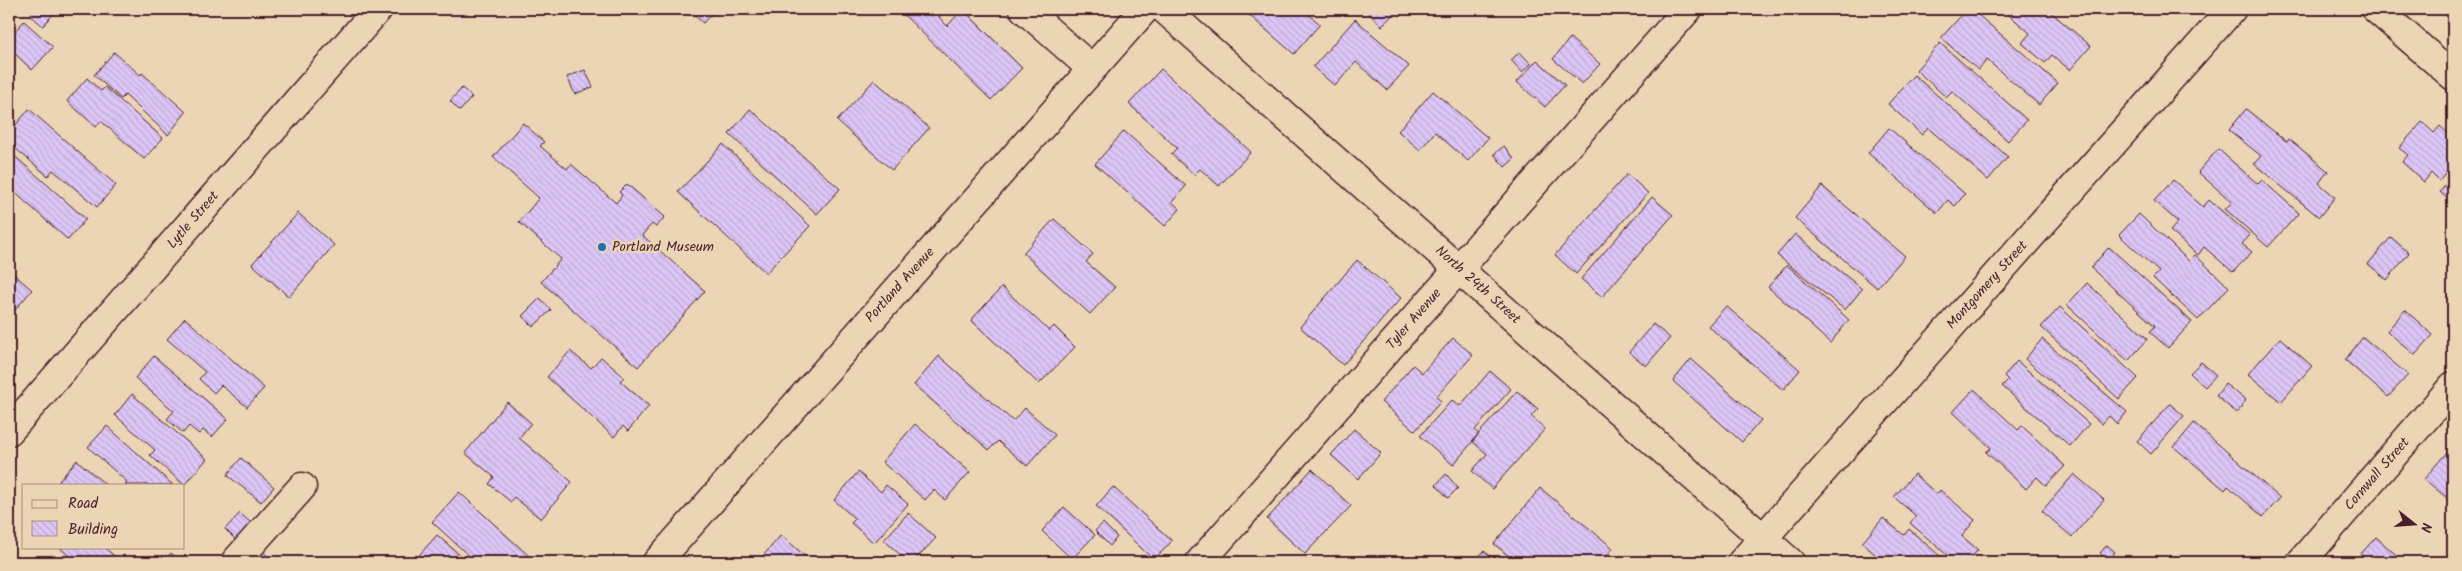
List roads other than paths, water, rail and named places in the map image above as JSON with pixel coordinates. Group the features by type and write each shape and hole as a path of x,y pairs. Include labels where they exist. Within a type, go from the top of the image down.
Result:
{"street":[{"name":"Lytle Street","path":"9,431 378,9"},
{"path":"1024,9 1092,69"},
{"name":"Portland Avenue","path":"657,562 820,374 1144,9"},
{"name":"North 24th Street","path":"1164,9 1790,562"},
{"name":"Tyler Avenue","path":"1200,562 1688,9"},
{"name":"Montgomery Street","path":"1742,562 2232,9"},
{"path":"2376,9 2453,76"},
{"name":"Cornwall Street","path":"2301,562 2453,386"},
{"path":"235,562 302,488"}],"place":[{"name":"Portland Museum","path":"602,247"}]}
